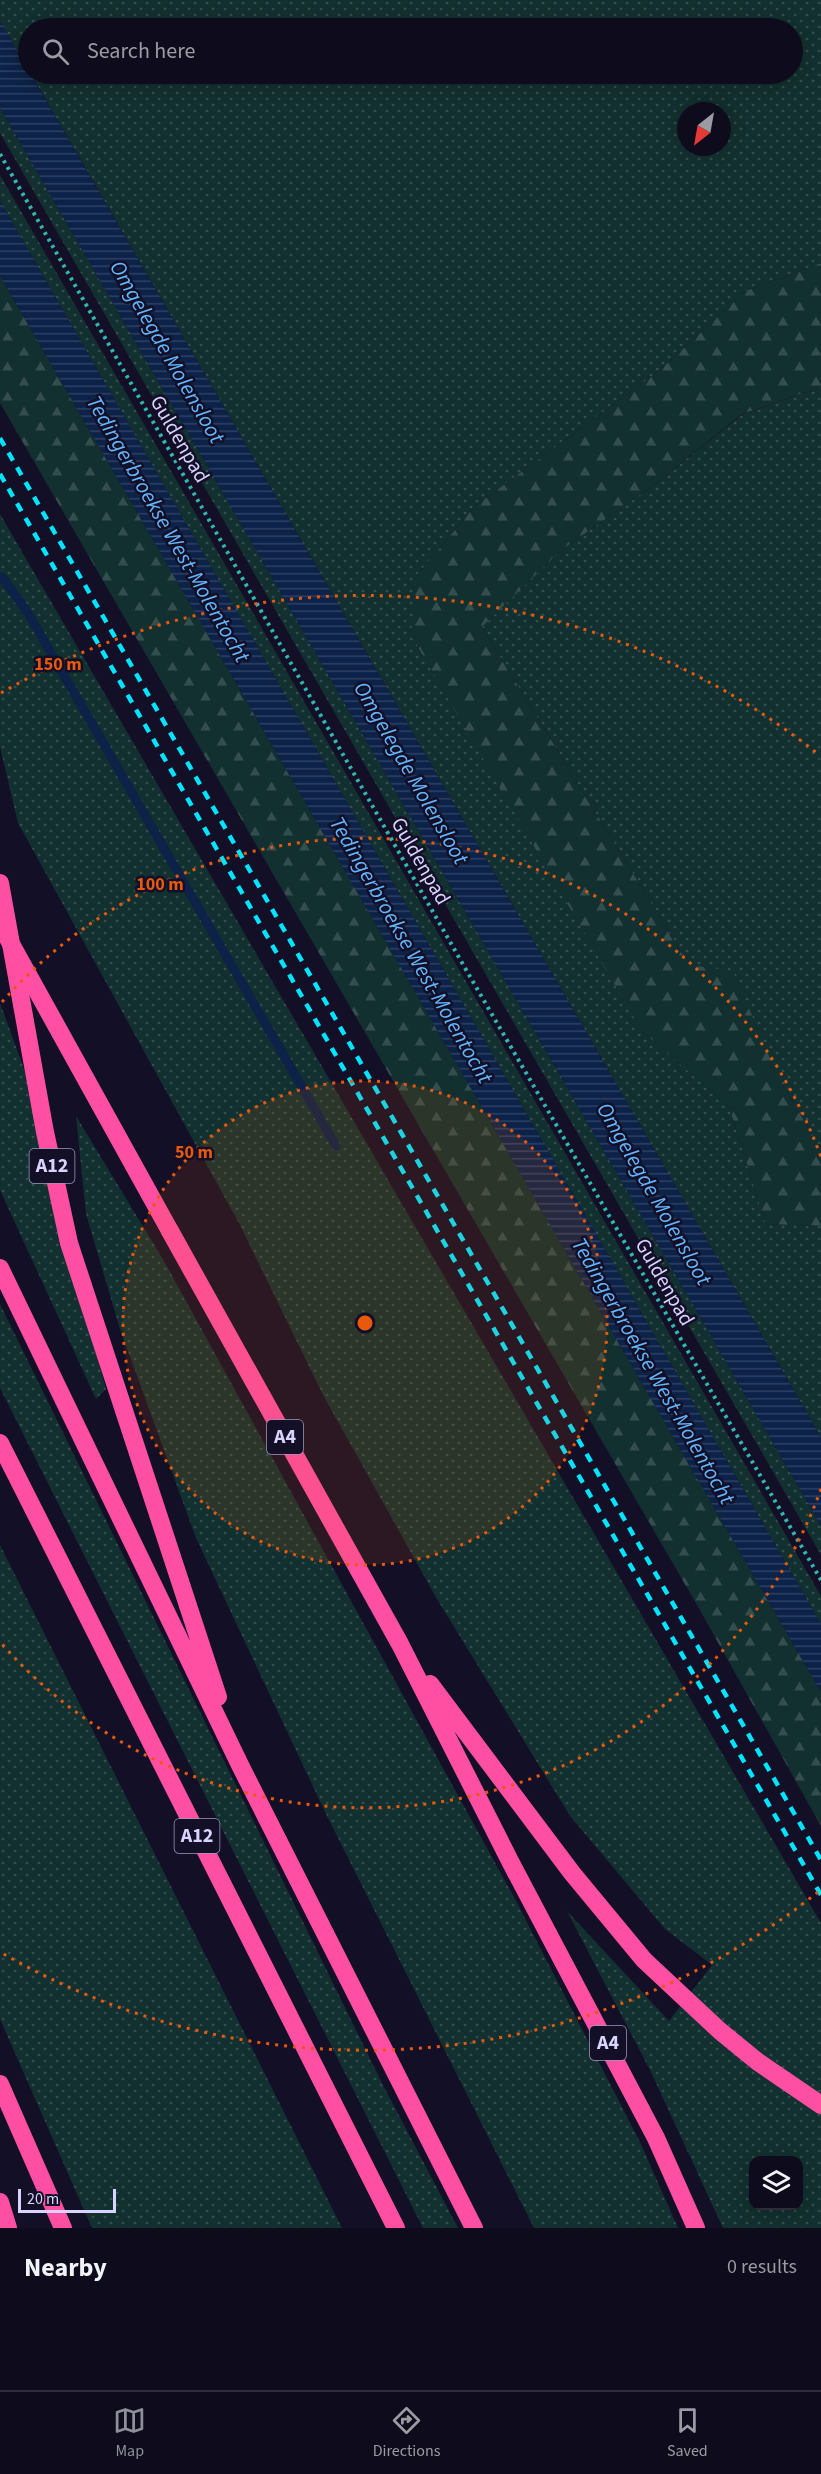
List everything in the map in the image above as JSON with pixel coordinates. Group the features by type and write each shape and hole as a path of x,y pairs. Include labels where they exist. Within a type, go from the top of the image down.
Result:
{"highway":[{"name":"A12","path":"0,884 45,1132 69,1243 240,1765"},
{"name":"A4","path":"0,924 400,1644 511,1863 640,2107 696,2228"},
{"name":"A12","path":"0,1268 240,1765 474,2228"},
{"name":"A12","path":"0,1443 396,2228"},
{"name":"A4","path":"400,1644 607,1918 680,1995 758,2062 821,2105"},
{"path":"0,2084 63,2228"},
{"path":"0,2202 9,2228"}],"path":[{"name":"Guldenpad","path":"0,154 465,968 821,1580"}],"green space":[{"path":"0,0 821,0 821,263 746,291 659,371 475,506 417,575 641,1030 729,1107 766,1224 821,1226 821,1437 37,84 803,84 803,18 18,18 18,52 0,21"},
{"path":"0,108 821,1526 821,1555 0,133"},
{"path":"0,175 821,1596 821,1624 0,201"},
{"path":"821,263 821,387 742,414 655,484 560,551 482,627 689,965 733,971 779,1079 821,1149 821,1226 766,1224 729,1107 641,1030 411,635 417,575 475,506 659,371 746,291"},
{"path":"0,276 821,1692 821,1826 697,1605 0,403"},
{"path":"821,387 821,1149 779,1079 689,965 482,627 560,551 655,484 743,414"},
{"path":"0,514 821,1923 821,2228 723,2228 650,2070 567,1911 669,2021 712,1965 665,1929 570,1816 437,1599 323,1395 240,1225 18,823 0,747"},
{"path":"0,1003 39,1110 66,1247 106,1389 96,1399 0,1190"},
{"path":"76,1116 164,1261 515,1899 640,2142 678,2228 534,2228 326,1814 196,1538 120,1329 86,1214"},
{"path":"0,1304 382,2083 458,2228 423,2228 0,1388"},
{"path":"0,1545 342,2228 92,2228 0,2019"}],"water":[{"name":"Omgelegde Molensloot","path":"0,21 18,52 18,84 37,84 821,1437 821,1526 0,108"},
{"name":"Tedingerbroekse West-Molentocht","path":"0,201 821,1624 821,1692 0,276"}],"waterway":[{"path":"2,577 28,613 336,1146"}],"railway":[{"path":"0,438 821,1860"},
{"path":"0,474 821,1895"}]}
